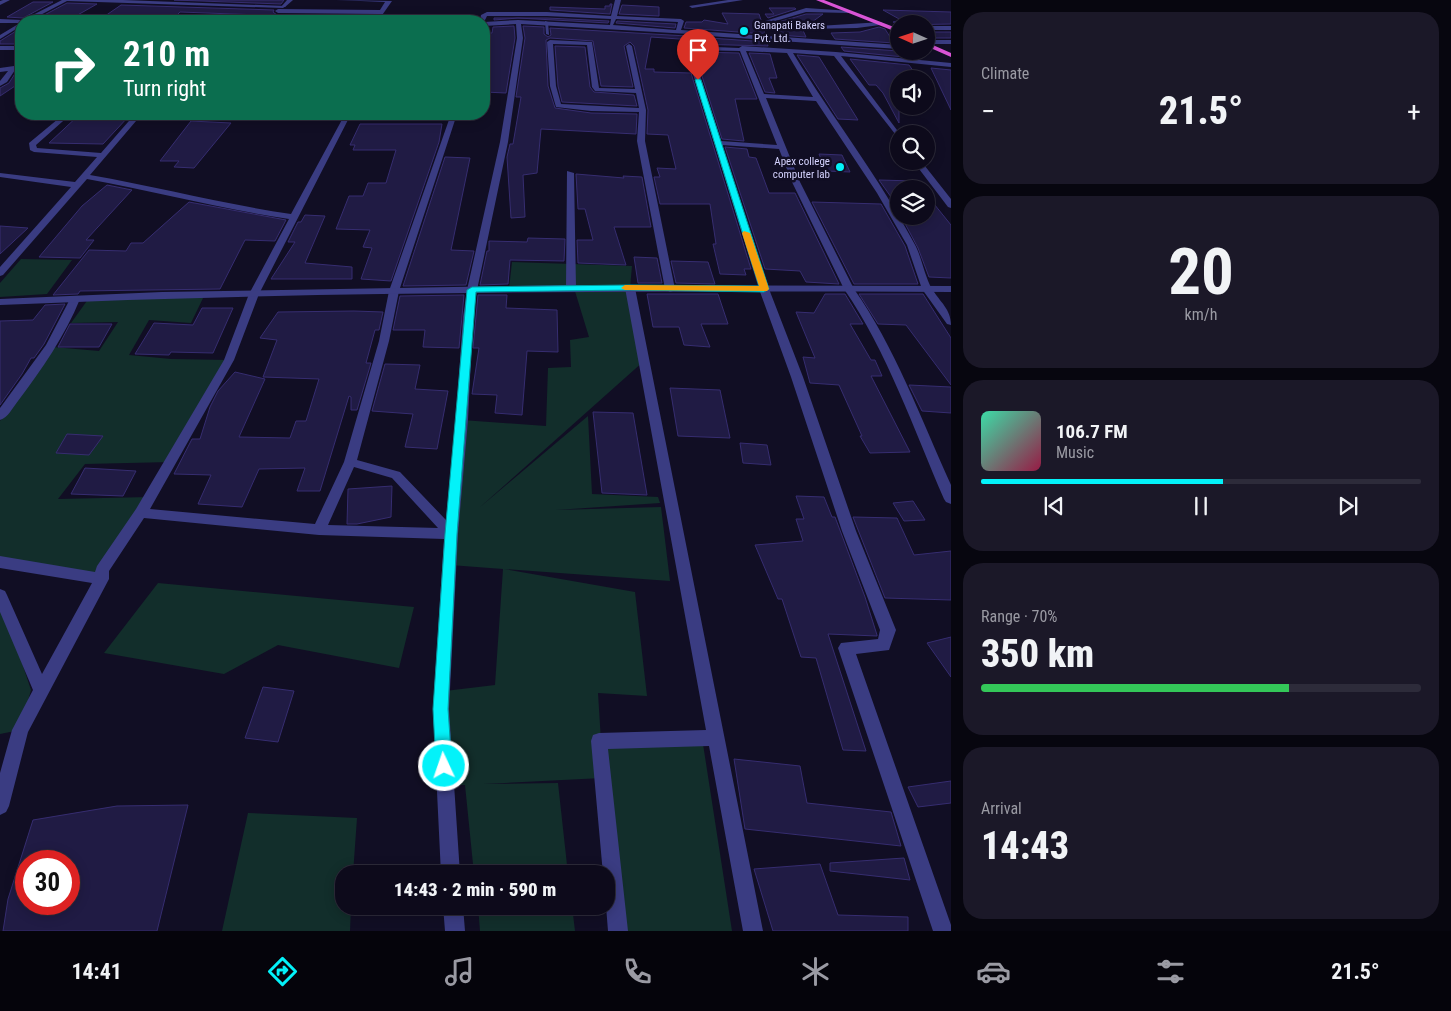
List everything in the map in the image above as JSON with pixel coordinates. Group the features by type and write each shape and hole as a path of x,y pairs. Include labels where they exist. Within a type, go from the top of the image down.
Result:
{"highway":[{"path":"819,0 890,27"},
{"path":"935,48 951,55"}],"street":[{"path":"0,3 7,0"},
{"path":"36,15 67,0 283,6"},
{"path":"181,15 198,0"},
{"path":"272,15 278,12 290,0"},
{"path":"339,0 389,1 379,15"},
{"path":"611,27 618,0"},
{"path":"692,6 740,0"},
{"path":"759,24 806,10 848,11"},
{"path":"278,12 381,12"},
{"path":"484,15 546,14 681,21 678,31"},
{"path":"0,21 15,22"},
{"path":"450,865 441,709 451,534 472,290 504,142 520,38 518,22"},
{"path":"490,23 546,22 813,40 890,47"},
{"path":"805,27 857,26 880,23"},
{"path":"588,25 584,35 590,40"},
{"path":"0,37 15,27"},
{"path":"935,28 951,28"},
{"path":"692,33 688,48 764,289 797,378 849,531 888,630 884,645 846,648 943,931"},
{"path":"640,91 597,90 595,87 590,43 550,42 553,86 558,106 643,110"},
{"path":"935,43 951,42"},
{"path":"629,46 643,110 641,141 670,289"},
{"path":"0,48 15,48"},
{"path":"688,48 789,50 951,65"},
{"path":"742,48 780,147 796,182 850,289 860,303 892,366 950,497"},
{"path":"789,50 818,99 881,193 911,245 927,289 951,322"},
{"path":"935,51 941,51"},
{"path":"836,54 890,125"},
{"path":"0,70 13,68"},
{"path":"0,84 5,81 13,68"},
{"path":"760,96 818,99"},
{"path":"61,120 32,145 34,150 102,155"},
{"path":"0,273 134,120"},
{"path":"0,806 20,730 102,579 102,570 141,513 230,360 254,294 345,120"},
{"path":"319,530 350,462 384,341 394,291 452,120"},
{"path":"719,144 780,147"},
{"path":"924,170 951,205"},
{"path":"570,173 572,288"},
{"path":"0,176 76,185"},
{"path":"84,176 150,188 172,195 232,208 294,217"},
{"path":"0,302 254,294 572,288 951,289"},
{"path":"630,288 753,931"},
{"path":"0,416 63,327 75,299"},
{"path":"350,462 396,475 451,534"},
{"path":"141,513 319,530 451,534"},
{"path":"0,562 102,579"},
{"path":"0,595 41,690"},
{"path":"618,931 599,741 717,738"},
{"path":"454,915 455,931"}],"lane":[{"path":"546,22 548,34"}],"green space":[{"path":"21,259 72,260 47,294 0,297 0,283"},
{"path":"512,262 632,266 630,288 644,361 479,508 588,416 592,494 658,497 660,503 556,510 661,507 670,581 504,569 635,592 647,696 598,693 601,741 703,744 732,931 618,931 615,902 615,865 611,865 602,778 483,784 558,783 567,865 473,865 465,785 445,785 445,691 495,685 503,569 450,565 462,420 546,426 548,368 571,367 570,340 589,337 574,288 509,289"},
{"path":"205,294 191,323 149,320 129,355 171,359 229,360 171,462 85,464 58,499 150,497 98,576 0,565 0,421 53,347 99,351 118,322 71,323 89,298"},
{"path":"158,583 414,607 399,668 278,645 224,674 104,653"},
{"path":"0,597 31,690 20,730 0,734"},
{"path":"248,813 357,818 354,865 335,865 335,915 351,915 350,931 222,931"},
{"path":"479,915 573,915 575,931 480,931"}],"building":[{"path":"174,0 284,0 281,4"},
{"path":"33,2 53,2 29,15 7,17"},
{"path":"67,3 97,4 78,15 44,15"},
{"path":"612,4 610,14 550,10 550,7 605,9 605,6 610,6"},
{"path":"121,5 274,10 273,12 277,15 180,12 177,15 106,15"},
{"path":"622,5 659,7 659,16 619,14"},
{"path":"769,8 796,9 768,18 765,14 774,14"},
{"path":"883,10 951,12 951,24 935,24 935,15 892,15"},
{"path":"722,13 759,14 761,20 754,24 758,28 763,27 765,34 684,28 686,22 702,22 704,20 728,24"},
{"path":"806,14 823,14 808,25 801,26 806,37 779,35 772,24"},
{"path":"494,18 518,18 494,20"},
{"path":"518,18 547,18 609,21 608,23"},
{"path":"617,21 676,24 675,28 616,23"},
{"path":"514,26 515,38 506,93 490,92 490,33 492,33 493,27"},
{"path":"523,26 544,27 544,34 548,37 551,35 550,28 687,36 686,39 651,37 645,69 654,69 654,72 691,73 751,269 744,269 746,275 720,274 713,244 716,244 710,204 660,204 654,177 660,177 657,168 676,169 668,135 647,134 648,110 634,46 630,42 624,46 633,87 601,86 593,41 550,38 546,40 548,86 555,108 591,113 637,114 636,134 541,129 537,173 523,175 525,217 511,218 507,157 510,144 513,144 521,97 516,97 525,38"},
{"path":"879,27 885,29 890,37 890,43 835,39 831,33 860,32"},
{"path":"15,32 15,44 0,44 0,41"},
{"path":"935,32 951,32 951,38 935,38"},
{"path":"695,37 767,42 768,46 693,44"},
{"path":"555,46 585,47 590,87 594,92 634,95 637,106 562,102 558,86"},
{"path":"841,47 890,50 890,56 844,51"},
{"path":"696,52 739,53 757,99 735,99 744,141 722,139 701,73 705,73"},
{"path":"749,53 770,54 777,78 769,78 775,93 765,92"},
{"path":"797,55 819,57 858,120 838,119"},
{"path":"850,59 909,65 913,70 890,70 890,106 876,85 869,85"},
{"path":"931,68 951,70 951,110 935,76 935,70"},
{"path":"15,74 15,86 0,96 0,88 9,83"},
{"path":"895,115 899,115 899,123"},
{"path":"74,120 125,120 103,144 49,143"},
{"path":"191,121 231,123 194,168 174,167 179,161 160,161"},
{"path":"360,124 442,124 439,142 391,281 361,279 372,248 363,247 370,230 336,229 349,196 363,196 368,183 386,183 396,150 353,150 355,145 350,145"},
{"path":"725,147 747,149 749,157 756,158 769,193 795,193 839,284 806,282 800,271 765,269"},
{"path":"819,154 842,155 850,172 826,171"},
{"path":"445,157 470,158 451,250 474,251 466,285 403,286"},
{"path":"576,174 624,178 623,176 642,177 651,227 614,227 626,265 578,263 577,240 593,240 585,209 578,209"},
{"path":"879,180 890,180 890,196"},
{"path":"107,185 132,190 86,240 94,240 80,258 39,257 82,206"},
{"path":"189,202 286,220 275,241 245,240 220,289 80,291 78,294 53,295 89,250 126,251 131,243 143,243"},
{"path":"812,202 881,204 890,220 890,225 893,225 905,246 918,284 854,284"},
{"path":"935,205 951,225 951,278 929,277 918,248 906,225 935,225"},
{"path":"305,215 325,216 305,263 352,267 352,279 271,279 295,242 288,242 298,222 301,222"},
{"path":"0,226 28,228 0,254"},
{"path":"528,238 565,239 564,261 510,260 508,284 480,285 487,251 489,251 489,241 527,242"},
{"path":"634,257 657,258 662,283 638,283"},
{"path":"671,261 708,262 715,284 676,283"},
{"path":"647,294 718,294 728,324 701,324 710,347 684,345 679,327 653,327"},
{"path":"825,294 845,294 863,324 850,324 871,360 875,360 882,376 871,376 910,452 870,453 860,436 862,436 839,385 810,383 803,357 815,358 796,312 814,313"},
{"path":"859,294 923,294 951,338 951,385 906,325 878,324"},
{"path":"464,295 459,348 423,347 425,330 393,330 400,296"},
{"path":"478,295 507,295 506,308 557,310 558,352 527,351 522,415 495,413 497,395 472,394 479,348 473,348"},
{"path":"65,304 44,344 34,358 31,358 0,405 0,321 33,320 45,305"},
{"path":"202,308 233,308 213,353 171,352 169,355 135,354 154,323 193,325"},
{"path":"278,312 383,312 379,330 375,330 366,363 371,363 357,410 351,410 351,397 349,396 320,491 297,491 305,468 259,469 242,507 198,504 211,475 174,474 192,439 200,439 210,407 218,391 235,372 265,379 239,437 290,438 296,421 306,421 319,379 263,377 277,340 260,338"},
{"path":"70,324 112,324 99,347 58,347"},
{"path":"385,364 420,365 415,389 448,391 437,449 405,447 413,414 372,411"},
{"path":"909,385 951,387 951,413 922,411"},
{"path":"670,388 720,390 730,438 678,436"},
{"path":"593,412 633,413 647,495 602,493"},
{"path":"67,434 103,436 89,455 56,453"},
{"path":"740,443 767,445 771,465 743,463"},
{"path":"85,468 136,471 123,496 71,494"},
{"path":"392,486 391,517 357,524 347,524 348,489"},
{"path":"796,496 824,497 832,517 835,517 877,635 828,634 866,751 843,750 816,658 801,657 782,599 778,599 755,545 803,541 796,519 804,519"},
{"path":"913,501 925,520 904,521 893,503"},
{"path":"853,517 897,518 914,555 951,551 951,600 885,598"},
{"path":"951,637 951,677 927,643"},
{"path":"263,687 294,691 278,742 245,738"},
{"path":"734,759 800,766 807,803 891,812 901,846 745,829"},
{"path":"951,781 951,803 918,807 908,787"},
{"path":"188,805 157,931 3,931 8,899 15,877 15,915 80,915 80,850 24,850 33,820 117,806"},
{"path":"904,858 910,880 830,871 830,863"},
{"path":"820,864 838,915 908,917 908,931 773,931 754,869"}],"slow traffic":[{"path":"625,288 764,289 746,233"}],"place":[{"name":"Ganapati Bakers Pvt. Ltd.","path":"744,31"},
{"name":"Apex college computer lab","path":"840,167"}],"route":[{"path":"444,766 441,709 451,534 462,420 468,317 472,290 574,288 764,289 698,80"}]}
